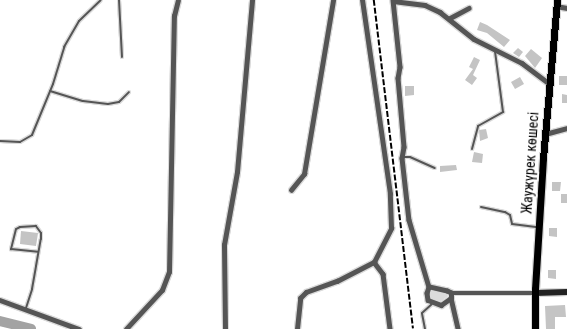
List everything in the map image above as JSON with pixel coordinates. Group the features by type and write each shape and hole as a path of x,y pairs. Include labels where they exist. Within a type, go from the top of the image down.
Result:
{"main road":[{"name":"Жаужүрек көшесі","path":"535,329 535,293 539,227 556,3"},
{"path":"535,293 567,292"}],"street":[{"path":"126,329 162,290 169,272 171,250 174,16 178,0"},
{"path":"225,329 224,246 237,172 252,0"},
{"path":"291,190 304,174 333,0"},
{"path":"297,329 300,298 306,292 337,281 374,262 391,228 390,194 362,0"},
{"path":"451,295 446,304 432,304 427,293 429,287 408,220 402,158 404,147 398,78 400,67 393,1 425,5 450,18 474,39 522,63 549,83"},
{"path":"556,3 567,8"},
{"path":"450,18 469,8"},
{"path":"545,134 567,128"},
{"path":"374,262 383,274 390,329"},
{"path":"429,287 451,295 535,293"},
{"path":"451,295 458,329"},
{"path":"0,300 26,308 79,329"}],"lane":[{"path":"0,141 28,139 50,91 64,47 79,21 101,0"},
{"path":"119,0 122,57"},
{"path":"472,149 478,126 503,112 495,50"},
{"path":"50,91 83,101 108,104 119,102 129,92"},
{"path":"402,158 410,157 435,168"},
{"path":"481,206 505,212 510,215 512,224 539,227"},
{"path":"26,308 38,252 41,233 39,228 36,226 20,227 16,229 11,249 38,252"},
{"path":"425,329 422,313 432,304"}],"shaded area":[{"path":"433,289 446,293 448,296 440,302 430,300 428,294"}],"building":[{"path":"480,22 510,40 504,47 487,33 477,30"},
{"path":"518,48 523,52 519,57 513,53"},
{"path":"531,49 542,58 535,68 525,56"},
{"path":"474,57 480,60 473,75 477,78 472,85 465,80 473,69 469,67"},
{"path":"559,76 567,76 567,85 559,85"},
{"path":"520,77 524,84 515,89 511,82"},
{"path":"405,86 414,86 414,95 405,96"},
{"path":"562,94 567,95 567,103 562,103"},
{"path":"486,129 488,138 480,141 479,130"},
{"path":"474,152 483,154 482,163 472,162"},
{"path":"456,165 457,170 440,172 440,166"},
{"path":"552,182 561,182 560,191 552,191"},
{"path":"561,194 567,194 567,203 561,203"},
{"path":"549,228 557,228 557,237 549,236"},
{"path":"21,231 38,233 36,246 20,244"},
{"path":"548,270 556,270 556,279 548,278"},
{"path":"565,305 566,317 555,317 555,329 546,329 545,306"}],"waterway":[{"path":"0,321 31,329"}],"railway":[{"path":"374,0 413,329"}]}
